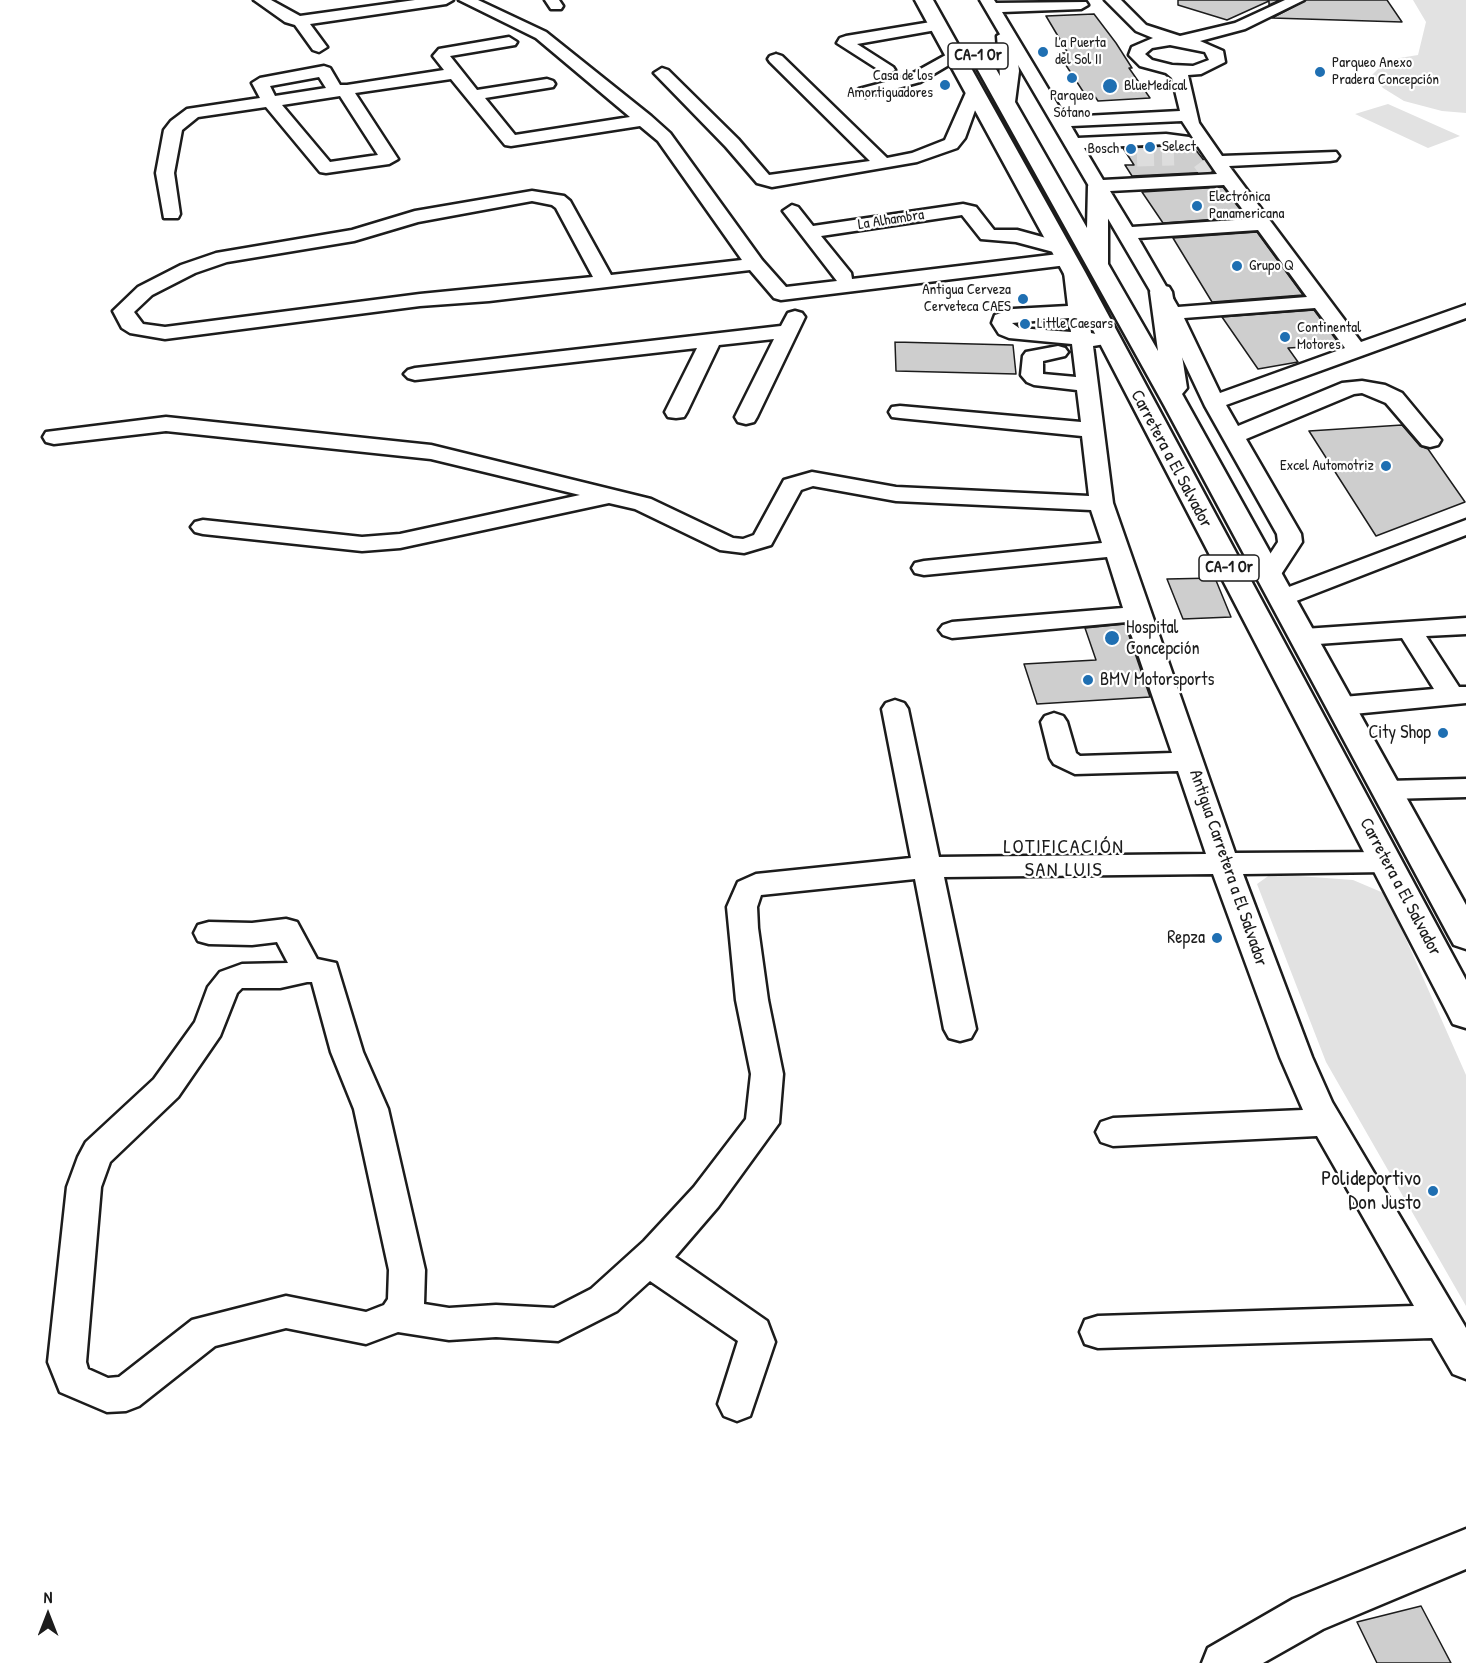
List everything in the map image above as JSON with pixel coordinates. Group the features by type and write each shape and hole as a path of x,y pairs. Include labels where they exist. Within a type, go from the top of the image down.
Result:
{"highway":[{"name":"Carretera a El Salvador","path":"924,0 1045,219 1176,405 1343,706 1466,936"},
{"path":"1006,36 1010,71 1006,101"},
{"name":"Carretera a El Salvador","path":"975,49 1006,101 1109,340 1466,1014"},
{"path":"1075,261 1098,186"},
{"path":"1167,303 1176,405"},
{"path":"1249,606 1279,592"}],"street":[{"path":"261,0 290,19 307,21 393,4 446,0"},
{"path":"304,0 307,21 319,46"},
{"path":"466,0 541,35 667,139 777,292 787,294 808,292 1075,261"},
{"path":"1240,26 1218,43 1215,47 1217,62 1205,69 1172,70 1155,67 1137,55 1142,46 1172,40 1193,40 1240,26 1298,0"},
{"path":"1081,5 989,4 1167,303 1215,402 1289,534 1290,542 1286,551 1279,592 1465,528"},
{"path":"1108,4 1141,28 1172,40 1201,45 1217,54"},
{"path":"1108,4 1142,46"},
{"path":"887,70 845,42 937,26"},
{"path":"509,42 442,54 513,141 645,120"},
{"path":"865,92 914,79 953,56"},
{"path":"776,59 883,164"},
{"path":"1189,115 1205,69"},
{"path":"1172,70 1180,76 1189,115 1206,163"},
{"path":"171,214 165,173 173,130 179,121 193,113 457,73"},
{"path":"662,73 767,181 883,164 917,157 951,144 965,118 974,91"},
{"path":"474,95 548,84"},
{"path":"269,100 326,168 389,159 339,90"},
{"path":"965,118 986,114"},
{"path":"1064,131 1189,115"},
{"path":"1064,131 1183,141 1263,224 1356,349"},
{"path":"1098,186 1206,163 1330,156"},
{"path":"1174,157 1206,163"},
{"path":"1081,161 1103,160"},
{"path":"605,282 564,205 558,200 532,196 415,217 354,235 223,257 168,278 146,291 123,311 129,324 137,329 165,333 408,301 605,282 755,264"},
{"name":"La Alhambra","path":"810,232 963,209 970,211 988,235 1017,236 1075,261"},
{"path":"792,211 844,277"},
{"path":"1017,236 1045,219"},
{"path":"1126,233 1263,224"},
{"name":"Antigua Carretera a El Salvador","path":"1075,261 1080,341 1101,502 1137,614 1225,866 1296,1057 1327,1122 1466,1362"},
{"path":"746,417 808,292"},
{"path":"1167,303 1321,302"},
{"path":"1215,402 1466,311"},
{"path":"1077,312 1013,315 1002,320 1002,323 1006,330 1016,334 1080,341 1109,340"},
{"path":"415,374 788,331"},
{"path":"676,412 711,340"},
{"path":"1058,352 1033,356 1032,375 1034,378 1041,381 1086,384"},
{"path":"1233,436 1350,388 1362,387 1377,390 1394,398 1430,440"},
{"path":"900,412 1091,430"},
{"path":"54,437 166,424 431,452 643,504 728,545 744,546 763,540 792,485 812,478 896,494 1101,502"},
{"path":"203,527 362,544 400,541 607,497"},
{"path":"924,568 1116,549"},
{"path":"952,630 1137,614"},
{"path":"1304,637 1466,626"},
{"path":"1409,630 1458,695"},
{"path":"1343,706 1458,695"},
{"path":"896,709 960,1029"},
{"path":"1054,722 1064,758 1075,765 1190,762"},
{"path":"1388,789 1466,788"},
{"path":"397,1316 406,1303 407,1270 371,1108 347,1052 325,971 307,970 280,976 242,976 231,980 224,987 208,1027 166,1088 98,1152 84,1187 67,1362 72,1380 107,1395 126,1394 205,1332 286,1312 366,1328 397,1316 449,1324 496,1321 558,1325 604,1300 657,1252 706,1197 762,1123 767,1074 752,1000 742,907 748,889 756,885 928,867 1225,866 1387,862"},
{"path":"209,933 252,934 286,930 307,970"},
{"path":"1113,1132 1327,1122"},
{"path":"657,1252 657,1260 663,1270 749,1327 754,1333 757,1342 737,1404"},
{"path":"1098,1332 1442,1321"},
{"path":"1224,1663 1308,1614 1466,1549"}],"shaded area":[{"path":"1413,0 1466,0 1466,113 1442,111 1404,101 1383,88 1372,75 1387,60 1418,55 1426,22"},
{"path":"1388,104 1460,136 1428,148 1355,114"},
{"name":"Polideportivo Don Justo","path":"1271,874 1353,880 1386,894 1466,1075 1466,1306 1326,1062 1257,884"}],"building":[{"path":"1178,0 1280,0 1269,5 1269,1 1227,20 1178,5"},
{"path":"1306,0 1387,0 1402,22 1272,18"},
{"path":"1094,14 1116,43 1132,68 1129,68 1150,98 1098,101 1094,95 1086,96 1058,53 1068,53 1046,16"},
{"path":"1166,146 1188,152 1195,149 1213,172 1132,176 1125,165 1134,165 1123,148"},
{"name":"Electrónica Panamericana","path":"1223,187 1246,217 1163,223 1142,192"},
{"name":"Grupo Q","path":"1257,232 1303,295 1212,302 1173,238"},
{"name":"Continental Motores","path":"1314,310 1340,345 1288,348 1298,362 1258,369 1222,317"},
{"path":"895,342 1013,345 1016,374 896,371"},
{"name":"Excel Automotriz","path":"1402,425 1420,446 1428,449 1465,502 1376,536 1309,431"},
{"path":"1215,578 1231,617 1183,619 1167,579"},
{"name":"BMV Motorsports","path":"1125,624 1150,697 1037,704 1024,664 1096,660 1085,628"},
{"path":"1421,1606 1451,1663 1377,1663 1357,1622"}],"tunnel":[{"path":"1137,158 1174,157"},
{"path":"1201,162 1209,173"}],"place":[{"name":"La Puerta del Sol II","path":"1043,52"},
{"name":"Parqueo Anexo Pradera Concepción","path":"1320,72"},
{"name":"Parqueo Sótano","path":"1072,78"},
{"name":"Casa de los Amortiguadores","path":"945,85"},
{"name":"BlueMedical","path":"1110,86"},
{"name":"Select","path":"1150,147"},
{"name":"Bosch","path":"1131,149"},
{"name":"Electrónica Panamericana","path":"1197,206"},
{"name":"Grupo Q","path":"1237,266"},
{"name":"Antigua Cerveza Cerveteca CAES","path":"1023,299"},
{"name":"Little Caesars","path":"1025,324"},
{"name":"Continental Motores","path":"1285,337"},
{"name":"Excel Automotriz","path":"1386,466"},
{"name":"Hospital Concepción","path":"1112,638"},
{"name":"BMV Motorsports","path":"1088,680"},
{"name":"City Shop","path":"1443,733"},
{"name":"Repza","path":"1217,938"},
{"name":"Polideportivo Don Justo","path":"1433,1191"}],"district":[{"name":"LOTIFICACIÓN SAN LUIS","path":"1064,860"}]}
